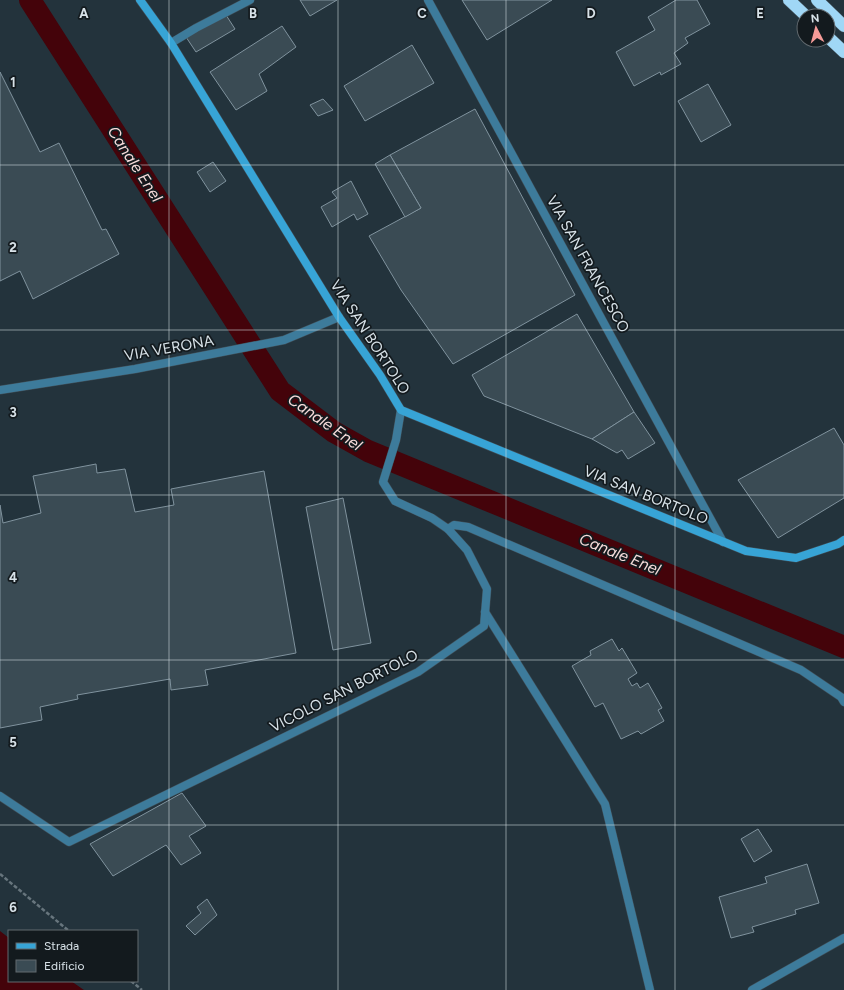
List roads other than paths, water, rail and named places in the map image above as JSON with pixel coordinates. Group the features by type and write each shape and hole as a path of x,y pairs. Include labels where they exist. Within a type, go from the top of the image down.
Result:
{"highway":[{"path":"789,0 798,8"},
{"path":"817,0 844,26"},
{"path":"836,44 844,52"}],"street":[{"name":"VIA SAN BORTOLO","path":"140,0 171,43 339,317 380,375 401,410 746,551 796,558 838,544 844,540"},
{"path":"171,43 196,28 250,0"},
{"name":"VIA SAN FRANCESCO","path":"428,0 723,542"},
{"name":"VIA VERONA","path":"0,390 230,352 284,340 339,317"},
{"name":"VICOLO SAN BORTOLO","path":"0,796 69,842 418,672 484,626 487,589 467,550 448,529 432,518 395,501 383,482 396,440 401,410"},
{"path":"448,529 454,525 468,527 801,670 841,697 844,702"},
{"path":"485,612 605,804 650,990"},
{"path":"752,990 844,938"}],"waterway":[{"name":"Canale Enel","path":"30,0 280,391 334,432 368,451 844,647"}]}
